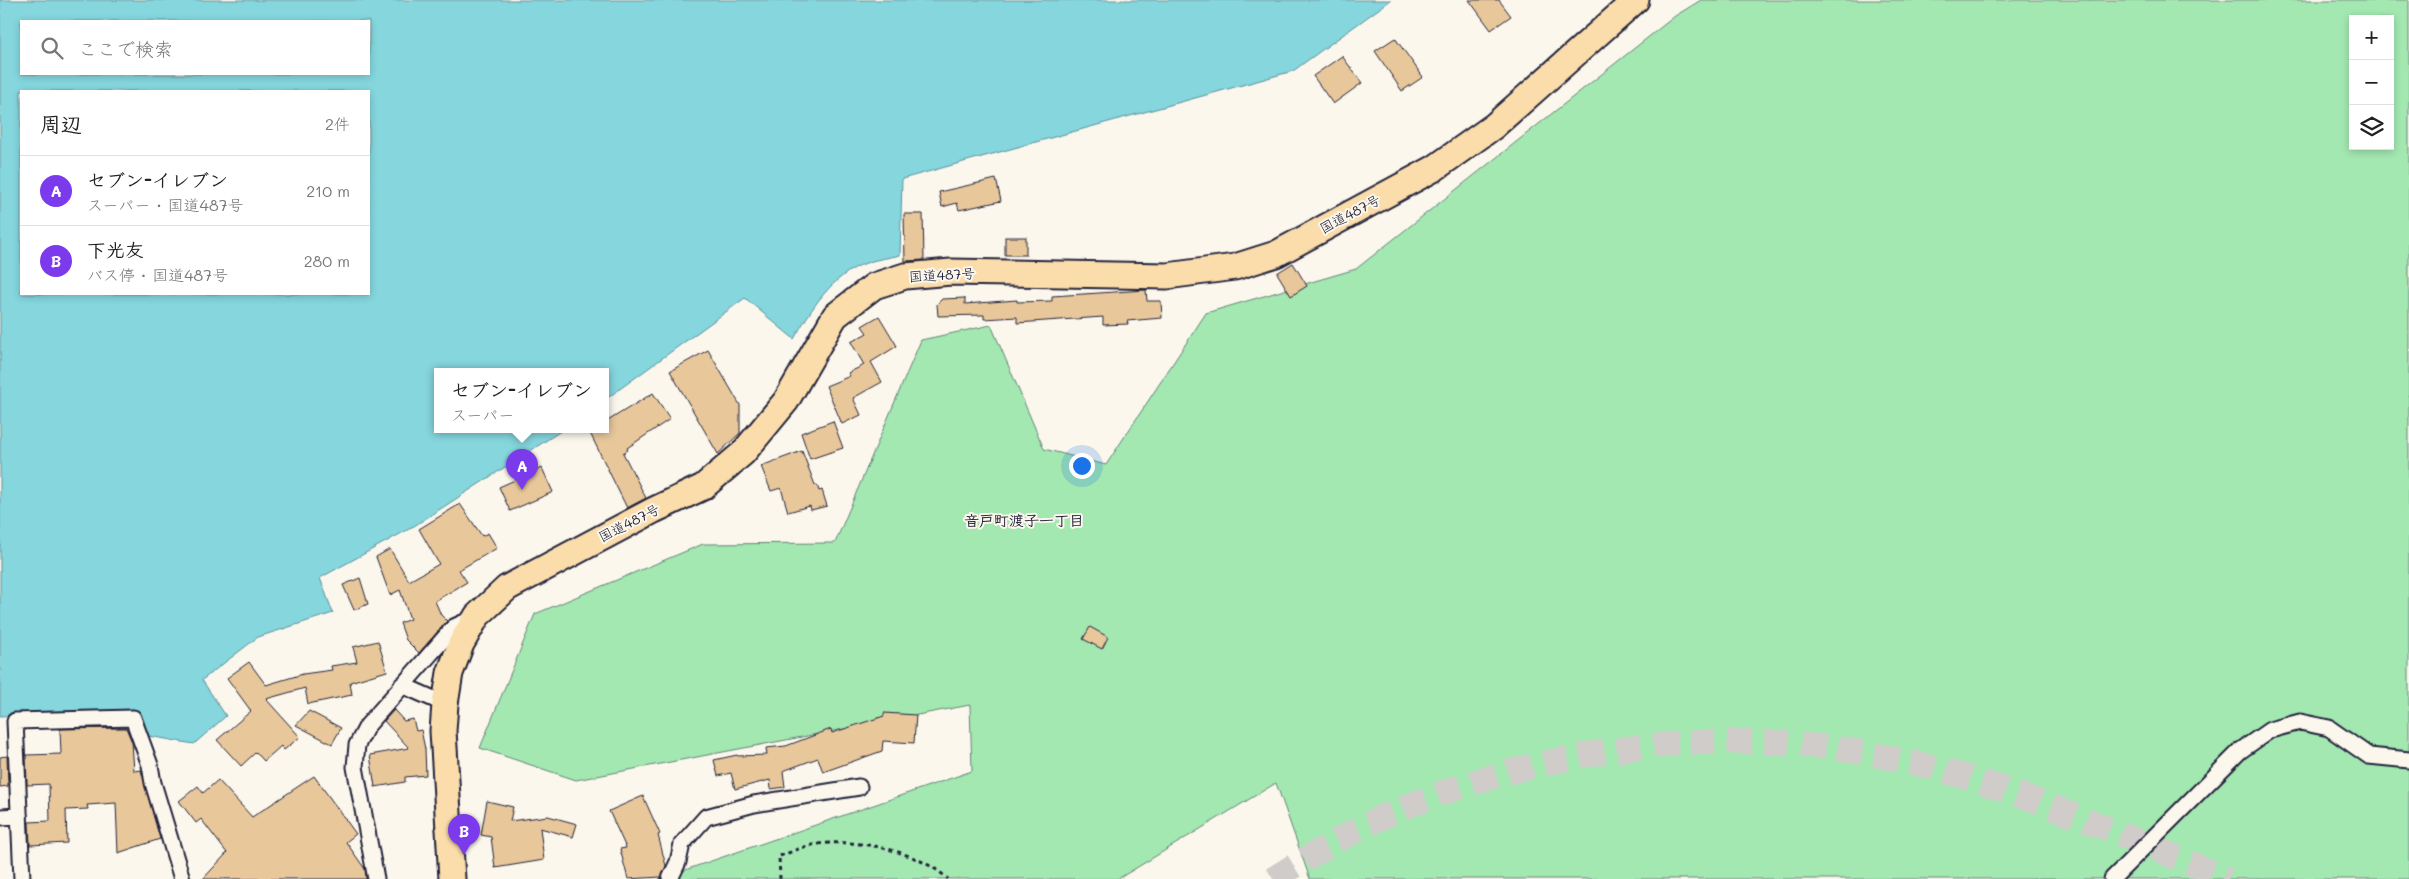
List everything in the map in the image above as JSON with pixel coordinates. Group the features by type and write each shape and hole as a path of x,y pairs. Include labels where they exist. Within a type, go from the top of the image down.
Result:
{"highway":[{"name":"国道487号","path":"452,879 443,730 445,704 450,673 461,644 477,616 507,588 654,510 703,487 743,453 786,401 835,316 874,286 905,276 951,272 1167,276 1234,268 1276,254 1435,168 1494,126 1636,0"}],"street":[{"path":"376,879 356,766 357,745 366,726 454,627 477,616"},
{"path":"402,685 445,704"},
{"path":"22,879 15,721 133,718 150,766 153,783 182,879"},
{"path":"2112,879 2240,750 2270,730 2300,722 2329,728 2370,756 2409,760"},
{"path":"670,879 678,862 682,844 706,817 754,804 859,787"},
{"path":"0,817 19,816"}],"path":[{"path":"780,879 779,856 812,845 858,844 908,855 948,879"}],"green space":[{"path":"1701,0 2409,0 2409,879 1310,879 1276,783 1118,879 659,879 972,771 970,705 576,780 480,748 535,614 703,544 835,543 921,340 991,325 1044,449 1106,465 1206,313 1356,269 1675,16"}],"water":[{"path":"0,0 1391,0 1293,71 902,179 900,255 874,260 854,268 843,276 833,284 815,305 794,339 745,298 609,397 609,368 434,368 434,433 558,433 411,528 320,578 333,613 258,637 202,680 226,716 194,744 143,735 134,709 0,716"}],"building":[{"path":"1469,0 1499,0 1511,16 1491,30"},
{"path":"1395,38 1423,77 1402,91 1375,51"},
{"path":"1342,56 1362,83 1333,104 1313,76"},
{"path":"996,179 1001,201 959,210 957,203 942,207 939,192"},
{"path":"904,214 923,214 924,260 905,261"},
{"path":"1005,237 1026,237 1026,255 1005,255"},
{"path":"1293,263 1307,286 1291,296 1277,273"},
{"path":"1146,290 1147,301 1161,301 1162,318 1127,321 1128,324 1103,325 1103,317 1017,323 1017,317 984,319 984,315 938,316 937,304 942,299 965,298 965,304 1017,300 1017,302 1052,301 1052,296"},
{"path":"879,316 897,346 871,362 882,382 853,398 861,415 842,424 826,386 850,376 848,373 864,365 851,342 867,333 862,326"},
{"path":"708,350 740,405 740,433 718,454 670,371"},
{"path":"653,393 670,419 627,448 628,450 623,453 646,498 627,508 590,433 609,433 609,420"},
{"path":"833,421 843,448 810,459 801,433"},
{"path":"802,451 815,485 817,485 819,491 822,490 827,506 811,510 810,506 788,512 781,488 771,491 761,466"},
{"path":"542,468 553,492 510,511 499,487"},
{"path":"460,504 482,536 488,533 497,548 459,570 467,582 435,601 441,615 447,621 419,653 406,640 400,623 410,619 400,590 390,595 376,557 390,549 409,581 439,564 419,529"},
{"path":"360,578 368,604 354,610 343,585"},
{"path":"1090,627 1108,637 1102,649 1083,639"},
{"path":"378,641 387,671 350,682 352,695 308,704 305,688 266,699 300,737 284,750 281,746 264,761 256,752 241,766 217,740 251,711 227,678 249,662 266,685 303,674 332,670 331,666 357,662 353,647"},
{"path":"394,710 404,721 413,719 416,731 421,730 425,749 426,775 405,777 405,782 375,787 370,755 409,748 384,721"},
{"path":"309,711 341,728 332,744 296,725"},
{"path":"884,713 916,715 914,743 883,741 882,751 823,772 818,758 783,771 785,787 771,789 770,780 735,789 731,773 718,776 714,760 737,755 767,755 766,748 786,746 831,729 832,733 884,716"},
{"path":"126,728 132,742 134,771 141,770 160,839 118,853 116,803 87,805 88,809 66,810 67,843 30,845 29,822 50,821 49,784 27,785 26,755 61,754 60,729"},
{"path":"7,756 8,786 0,787 0,757"},
{"path":"314,776 356,834 346,842 365,869 366,879 203,879 227,853 201,819 196,823 179,801 198,786 203,793 218,780 252,817"},
{"path":"643,796 660,834 658,835 666,866 661,877 628,879 620,849 626,848 609,811"},
{"path":"487,801 513,807 510,821 548,816 577,824 573,837 540,828 544,860 495,868 491,837 481,835"}],"tunnel":[{"path":"1273,879 1354,831 1405,807 1464,785 1525,768 1587,755 1650,746 1713,742 1776,743 1839,749 1943,770 2067,812 2228,879"}],"place":[{"name":"セブン-イレブン","path":"522,490"},
{"name":"下光友","path":"464,855"}],"district":[{"name":"音戸町渡子一丁目","path":"1024,521"}]}
